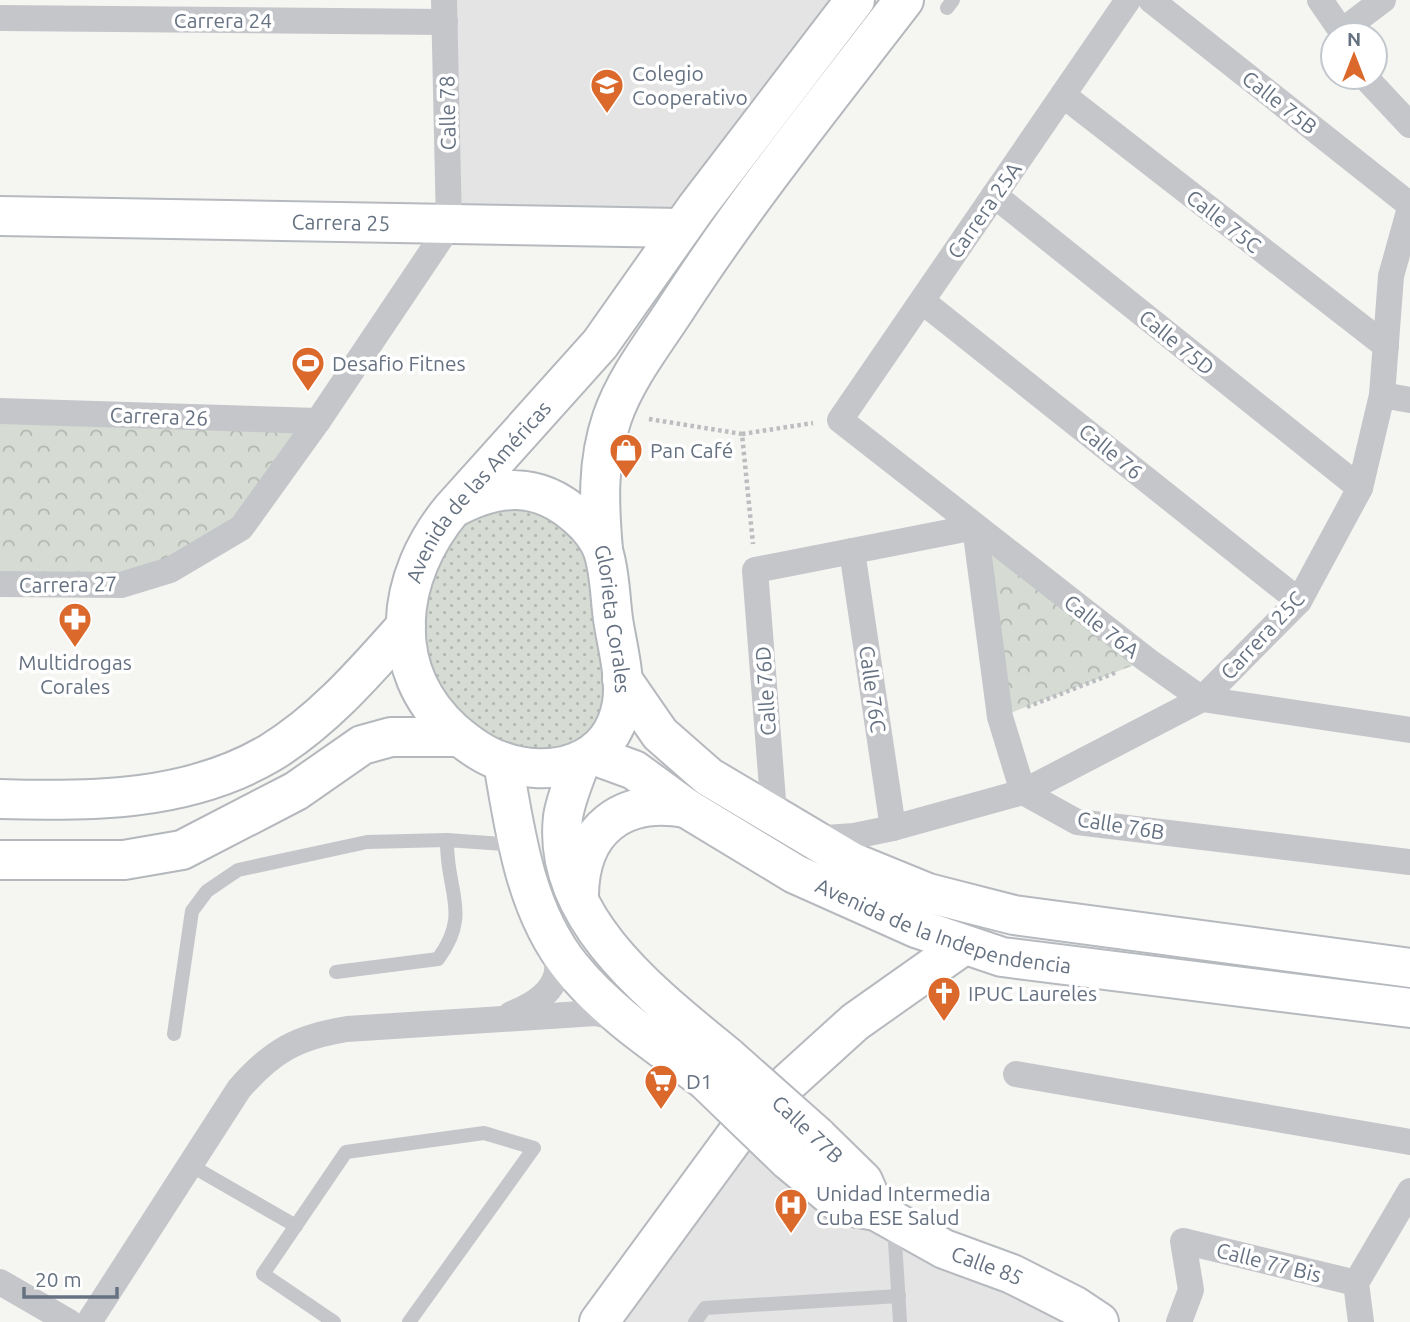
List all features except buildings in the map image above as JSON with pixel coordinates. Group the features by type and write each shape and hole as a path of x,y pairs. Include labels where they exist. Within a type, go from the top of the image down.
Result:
{"main road":[{"name":"Avenida de las Américas","path":"406,626 407,597 427,542 452,509 600,344 681,228 855,0"},
{"path":"603,550 598,488 603,450 612,416 638,368 728,229 904,0"},
{"name":"Carrera 25","path":"0,216 681,228"},
{"name":"Glorieta Corales","path":"452,509 488,493 507,489 537,492 565,505 587,524 603,550 622,679 622,704 614,726 587,758"},
{"path":"406,626 408,651 425,698 439,719 459,737 503,762 544,769 587,758"},
{"path":"0,799 69,799 157,794 226,772 270,753 331,706 406,626"},
{"name":"Avenida de la Independencia","path":"622,679 660,734 709,777 774,813 811,839 853,849 928,893 1014,915 1410,968"},
{"path":"0,860 124,860 182,850 296,792 362,745 391,737 459,737"},
{"name":"Avenida de la Independencia","path":"587,758 634,770 686,808 795,874 916,928 1002,957 1410,1008"},
{"name":"Calle 77B","path":"587,758 566,801 563,851 579,897 602,939 717,1068 788,1160 842,1205 885,1216"},
{"name":"Calle 77B","path":"503,762 517,845 526,877 554,941 571,967 626,1020 717,1068 817,1136 863,1181 885,1216"},
{"path":"579,897 579,871 586,849 600,830 618,816 640,807 663,804 686,808"},
{"path":"598,1322 747,1120 855,1022 964,945"},
{"name":"Calle 85","path":"885,1216 944,1249 1012,1274 1083,1317"}],"street":[{"name":"Carrera 25A","path":"840,420 1128,0"},
{"name":"Calle 75B","path":"1150,0 1410,206"},
{"path":"1320,0 1335,21"},
{"path":"1358,21 1383,0"},
{"name":"Carrera 24","path":"0,18 445,11"},
{"name":"Calle 78","path":"445,11 449,226"},
{"path":"1378,91 1410,125"},
{"name":"Calle 75C","path":"1063,96 1386,346"},
{"name":"Calle 75D","path":"994,195 1360,488"},
{"name":"Carrera 25C","path":"853,849 893,828 1023,792 1202,699 1299,601 1360,488 1382,395 1391,276 1410,206"},
{"name":"Carrera 27","path":"0,584 121,585 170,570 242,528 318,421 449,226"},
{"name":"Calle 76","path":"922,300 1299,601"},
{"path":"1382,395 1410,400"},
{"name":"Carrera 26","path":"0,411 318,421"},
{"name":"Calle 76A","path":"840,420 1147,660 1202,699 1410,730"},
{"path":"755,570 975,527 1000,717 1023,792"},
{"name":"Calle 76C","path":"852,551 893,828"},
{"name":"Calle 76D","path":"755,570 774,813"},
{"name":"Calle 76B","path":"1023,792 1077,821 1410,862"},
{"path":"500,1018 532,1006 547,989 557,973 554,941"},
{"path":"89,1322 239,1089 262,1063 290,1044 316,1034 347,1029 500,1018 596,1013 626,1020"},
{"path":"1016,1074 1410,1142"},
{"path":"1360,1322 1356,1283 1410,1191"},
{"name":"Calle 77 Bis","path":"1179,1322 1191,1290 1183,1241 1356,1283"},
{"path":"0,1282 69,1322"}],"lane":[{"path":"174,1034 192,911 207,891 238,870 368,842 447,840 517,845"},
{"path":"336,972 438,959 451,941 458,920 447,863 447,840"},
{"path":"334,1322 263,1274 346,1152 484,1133 534,1148 409,1322"},
{"path":"190,1165 296,1226"},
{"path":"885,1216 899,1296 900,1322"},
{"path":"695,1322 705,1308 899,1296"}],"path":[{"path":"612,416 742,434 840,420"},
{"path":"742,434 755,570"},
{"path":"1000,717 1147,660"}],"shaded area":[{"name":"Colegio Cooperativo","path":"444,0 855,0 696,208 449,226"},
{"name":"Unidad Intermedia Cuba ESE Salud","path":"747,1120 1099,1322 599,1322"}],"green space":[{"path":"0,411 318,421 241,528 170,570 0,584"},
{"path":"478,495 587,524 622,704 563,768 439,719 407,597"},
{"path":"975,527 1147,660 1000,717"}],"place":[{"name":"Colegio Cooperativo","path":"607,115"},
{"name":"Desafio Fitnes","path":"308,393"},
{"name":"Pan Café","path":"626,480"},
{"name":"Multidrogas Corales","path":"75,649"},
{"name":"IPUC Laureles","path":"944,1023"},
{"name":"D1","path":"661,1111"},
{"name":"Unidad Intermedia Cuba ESE Salud","path":"791,1235"}]}
